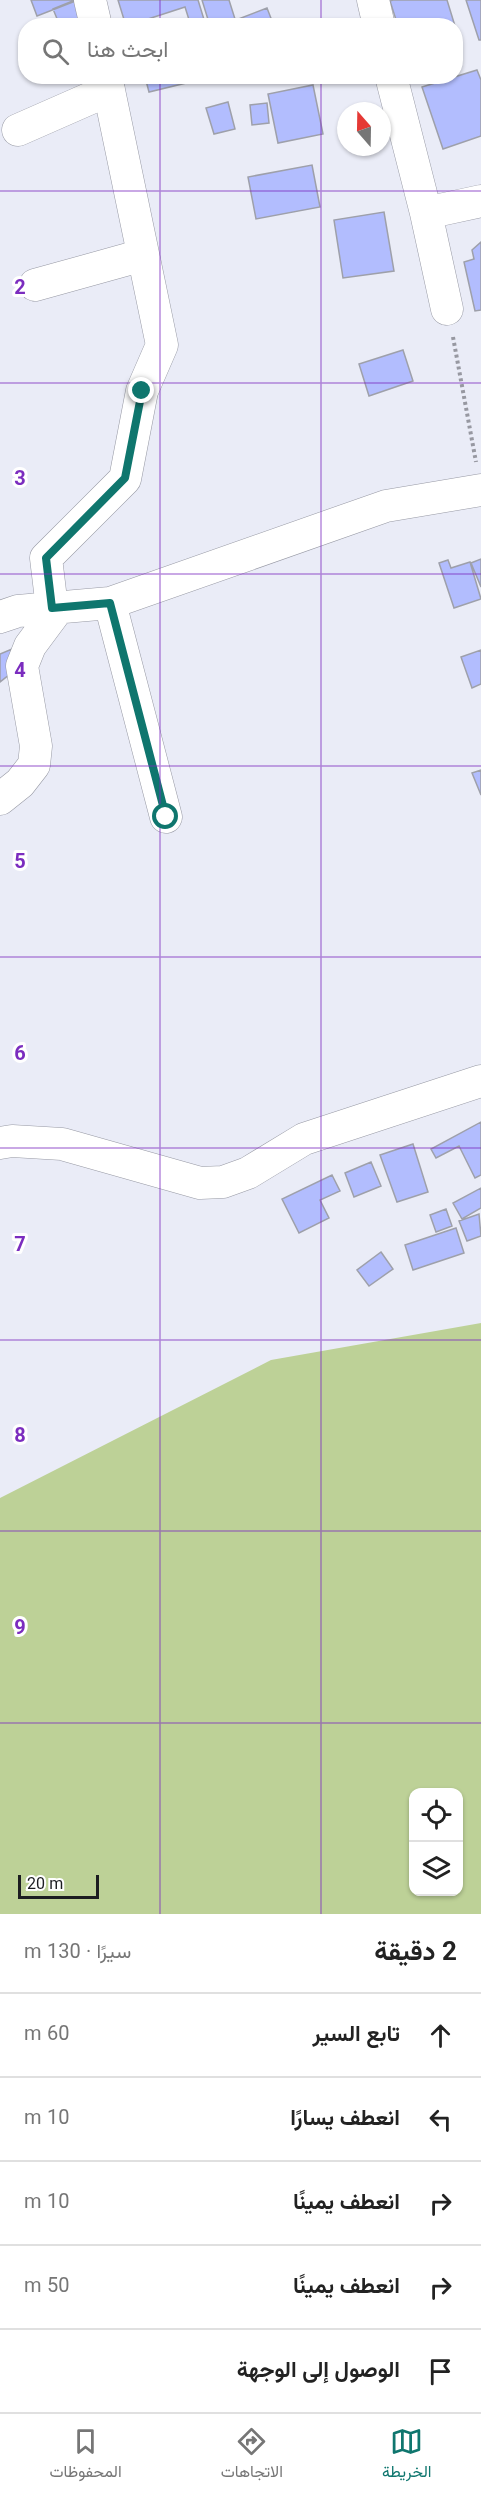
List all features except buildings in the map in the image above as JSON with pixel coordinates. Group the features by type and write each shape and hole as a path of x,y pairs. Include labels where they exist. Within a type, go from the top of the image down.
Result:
{"street":[{"path":"90,0 94,18"},
{"path":"373,0 377,18"},
{"path":"18,130 105,84"},
{"path":"0,799 20,783 34,765 36,746 22,666 30,646 56,608 46,558 125,478 142,391 162,345 107,84"},
{"path":"393,84 426,213 447,309"},
{"path":"426,213 481,201"},
{"path":"35,285 143,255"},
{"path":"0,616 18,611 110,603 386,506 479,479"},
{"path":"110,603 166,817"},
{"path":"0,1143 12,1141 62,1144 200,1183 223,1182 248,1173 304,1139 481,1081"}],"path":[{"path":"447,309 479,479"}],"green space":[{"path":"481,1323 481,1914 0,1914 0,1498 271,1360"}],"route":[{"path":"142,391 125,478 46,558 52,608 110,603 166,817"}]}
